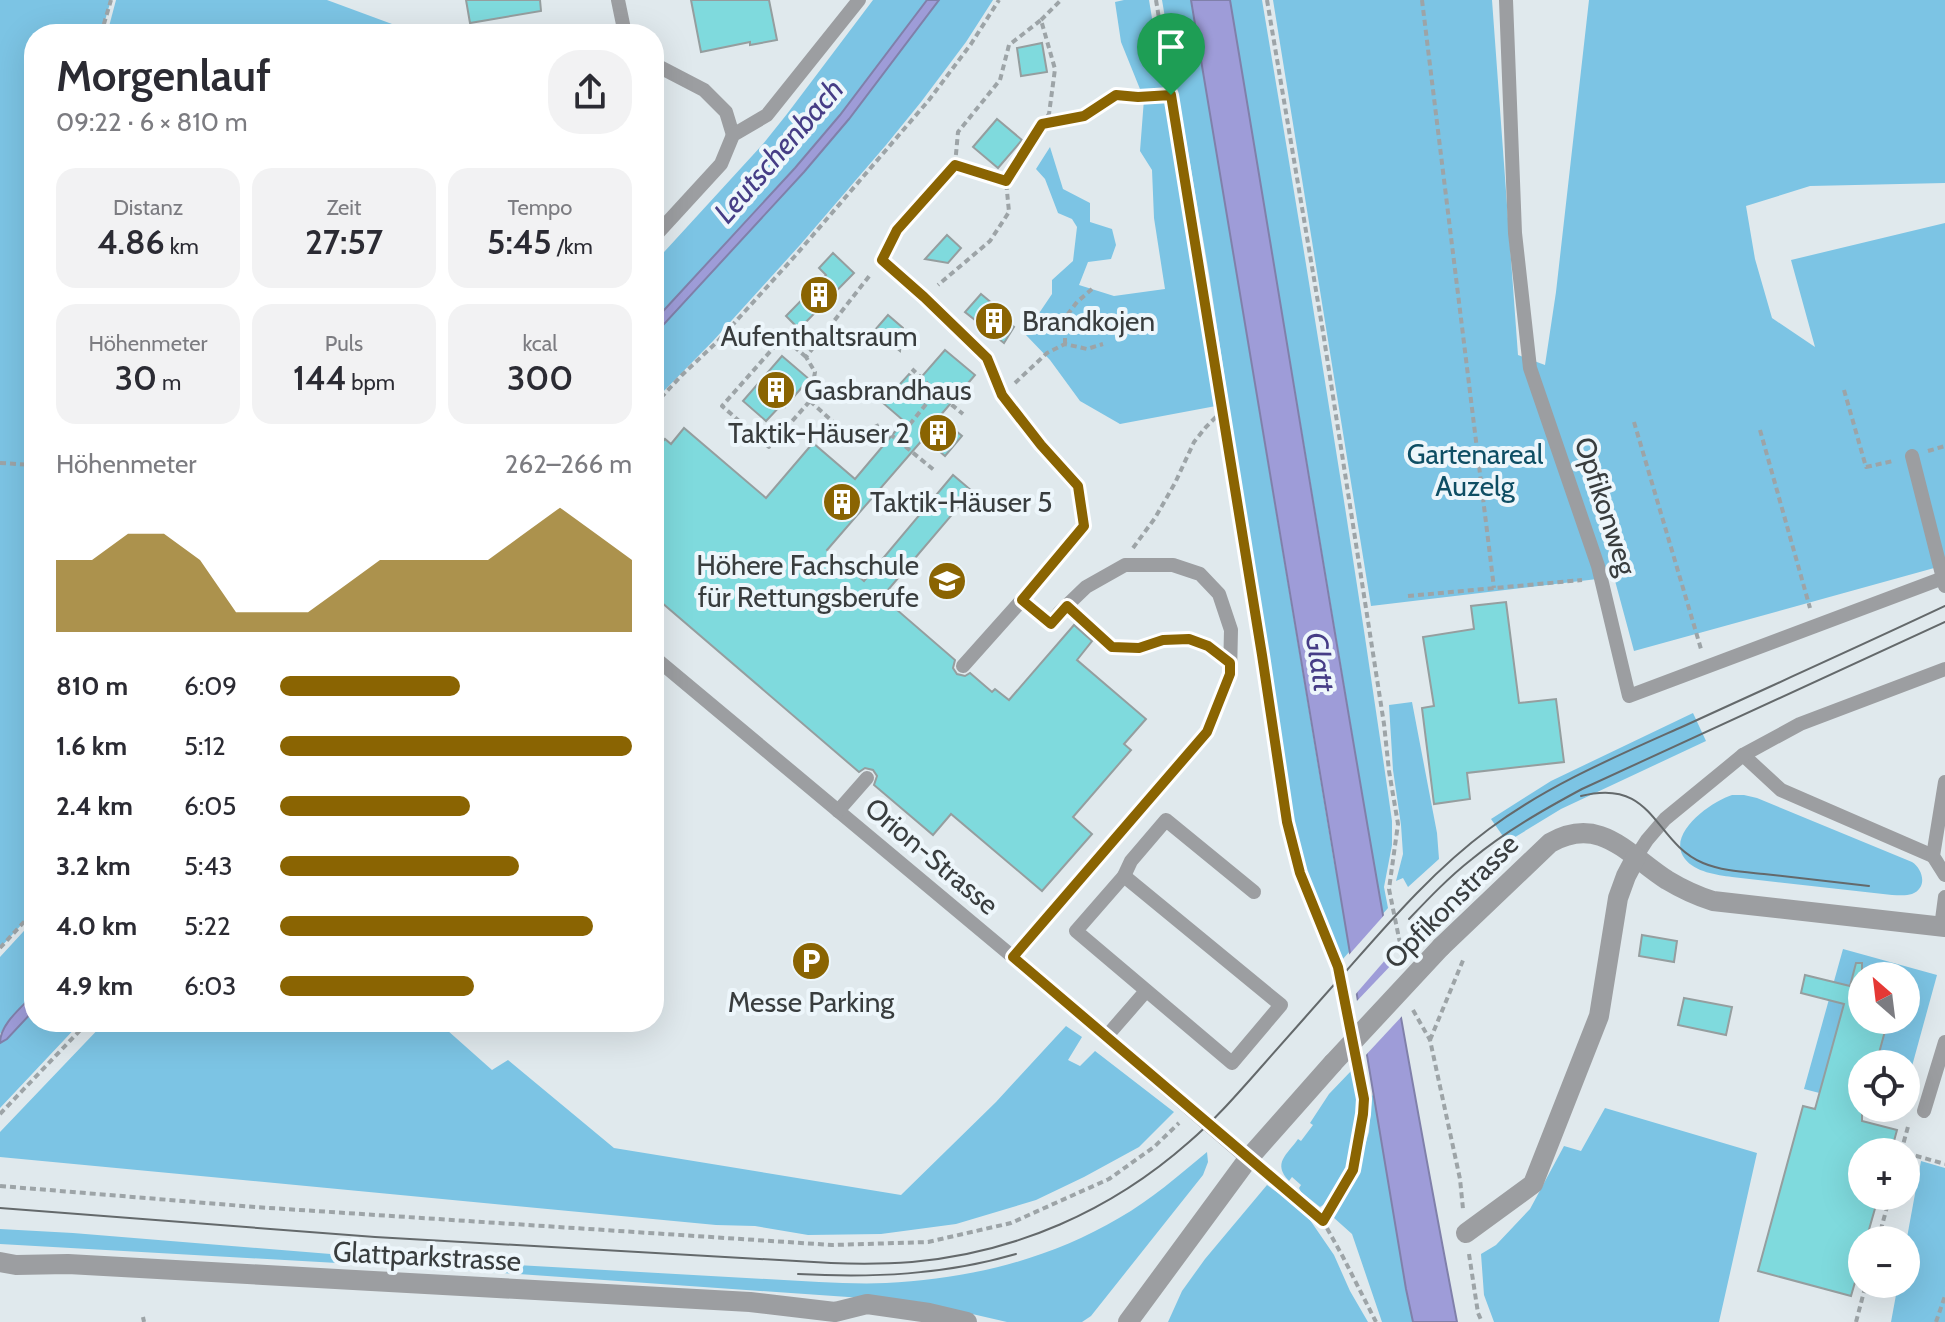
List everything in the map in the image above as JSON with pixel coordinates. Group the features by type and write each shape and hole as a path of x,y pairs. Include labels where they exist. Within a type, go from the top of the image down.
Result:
{"street":[{"name":"Opfikonstrasse","path":"1128,1322 1248,1159 1333,1063 1441,947 1540,851 1559,838 1570,834 1603,835 1669,881 1713,901 1943,927"},
{"path":"1466,1233 1533,1184 1599,1016 1618,898 1636,857"},
{"name":"Glattparkstrasse","path":"5,1266 68,1264 750,1302 844,1317 867,1304 967,1322"}],"lane":[{"path":"618,0 623,24"},
{"path":"664,226 721,164 733,135 767,115 859,0"},
{"name":"Opfikonweg","path":"1506,0 1515,233 1530,368 1601,578 1629,696 1815,626 1944,582"},
{"path":"664,69 704,90 726,112 733,135"},
{"path":"882,260 987,358 1002,395 1078,486 1084,526 963,666"},
{"path":"1912,456 1944,582"},
{"path":"1013,957 1207,732 1230,674 1231,630 1219,594 1200,574 1173,565 1125,565 1086,587 1051,624 1022,600"},
{"name":"Orion-Strasse","path":"664,665 1013,957 1248,1159"},
{"path":"1636,857 1665,819 1743,755 1800,724 1945,669"},
{"path":"1743,755 1781,790 1933,856 1945,875"},
{"path":"838,811 867,778"},
{"path":"1933,856 1945,782"},
{"path":"1124,876 1281,1005 1232,1063 1076,931 1124,876 1131,861 1166,820 1254,892"},
{"path":"1943,927 1945,897"},
{"path":"1106,1037 1146,991"},
{"path":"1924,1111 1945,1042"}],"path":[{"path":"104,24 111,0"},
{"path":"664,394 757,298 920,111 971,44 999,0"},
{"path":"806,357 882,260 897,230 955,165 958,132 1000,80 1009,45 1061,0"},
{"path":"1156,0 1287,822 1300,873 1338,967 1349,1026"},
{"path":"1267,0 1384,724 1398,824 1389,889 1404,967"},
{"path":"1422,0 1494,588"},
{"path":"924,297 990,241 1009,212 1006,181 1049,114 1055,69 1041,20"},
{"path":"1042,124 1084,116 1116,95 1171,95"},
{"path":"955,165 1006,181"},
{"path":"1065,344 1065,318 1092,289"},
{"path":"783,337 806,357 815,372 810,401 769,447 722,406 783,337"},
{"path":"1002,395 1047,353 1065,344 1087,349 1103,344"},
{"path":"912,369 963,414"},
{"path":"1844,390 1866,467 1912,456"},
{"path":"897,440 936,392"},
{"path":"810,401 851,438 879,425 934,470"},
{"path":"1125,565 1133,546 1169,495 1194,442 1222,412"},
{"path":"1634,422 1706,667"},
{"path":"1760,430 1815,626"},
{"path":"0,463 24,464"},
{"path":"1408,596 1601,578"},
{"path":"1067,606 1112,647 1139,648 1163,640 1189,639 1208,646 1230,663"},
{"path":"0,948 24,922"},
{"path":"1430,1040 1468,948"},
{"path":"1410,998 1413,1013 1430,1040 1460,1179 1478,1313 1482,1322"},
{"path":"0,1114 78,1032"},
{"path":"1323,1221 1353,1170 1364,1099 1358,1070"},
{"path":"0,1186 255,1207 832,1245 928,1242 1011,1223 1109,1179 1154,1147 1193,1110"},
{"path":"1906,1138 1912,1112 1924,1111"},
{"path":"1920,1157 1945,1164"},
{"path":"1248,1159 1323,1221 1376,1322"},
{"path":"1936,1322 1945,1296"},
{"path":"1856,1322 1862,1298"}],"green space":[{"path":"0,0 111,0 104,24 24,24 24,922 0,948"},
{"path":"116,0 327,0 392,24 110,24"},
{"path":"873,0 927,0 840,115 664,310 664,252 787,114"},
{"path":"939,0 993,0 966,42 886,145 800,245 664,391 664,324 804,172"},
{"path":"1149,0 1216,406 1120,424 1080,401 1050,360 1025,334 1052,294 1052,280 1073,261 1077,227 1072,219 1058,213 1045,179 1036,169 1050,147 1063,189 1090,203 1090,222 1112,229 1116,245 1111,259 1088,262 1079,285 1114,296 1165,289 1154,218 1152,170 1140,151 1144,99 1121,42 1115,2"},
{"path":"1162,0 1191,0 1348,932 1379,894 1230,0 1262,0 1330,410 1392,821 1392,845 1384,887 1388,908 1342,960 1302,864 1278,730 1209,274"},
{"name":"Gartenareal Auzelg","path":"1273,0 1492,0 1518,355 1545,365 1589,0 1945,0 1945,183 1810,186 1746,206 1755,259 1772,318 1815,347 1791,260 1945,223 1945,565 1634,651 1614,577 1371,606"},
{"path":"1412,702 1437,833 1439,859 1408,887 1403,878 1396,881 1403,854 1389,705"},
{"path":"1693,713 1706,741 1561,809 1507,842 1491,819 1551,781"},
{"path":"1732,795 1757,798 1912,862 1921,874 1922,883 1912,894 1892,895 1726,876 1694,867 1680,849 1686,829 1703,811"},
{"path":"24,931 24,1005 0,1034 0,957"},
{"path":"1843,949 1890,962 1848,962 1848,1034 1920,1034 1920,970 1937,975 1916,1050 1848,1050 1848,1100 1804,1089"},
{"path":"24,1021 24,1032 72,1032 0,1108 0,1043"},
{"path":"1066,1026 1082,1037 1068,1060 1080,1066 1095,1051 1174,1112 1139,1147 1036,1200 956,1224 881,1234 808,1235 755,1226 716,1225 0,1157 0,1132 95,1032 449,1032 492,1070 508,1060 614,1148 901,1195 996,1102"},
{"path":"1352,1070 1359,1109 1358,1125 1347,1166 1335,1192 1320,1207 1301,1192 1301,1185 1292,1177 1289,1181 1281,1164 1298,1139 1301,1141 1313,1125 1310,1123 1329,1094"},
{"path":"1372,1094 1413,1322 1382,1322 1352,1234 1333,1217 1356,1175 1369,1132"},
{"path":"1605,1108 1757,1153 1719,1322 1494,1322 1484,1295 1481,1254 1496,1245 1530,1209 1564,1146 1581,1151"},
{"path":"1207,1152 1208,1162 1203,1175 1091,1316 1082,1322 1007,1322 920,1302 460,1270 0,1244 0,1229 355,1256 827,1282 917,1281 1007,1265 1092,1233 1131,1211"},
{"path":"1921,1161 1945,1168 1945,1322 1891,1322 1895,1298 1920,1298 1920,1226 1909,1226 1912,1210 1920,1210"},
{"path":"1267,1185 1310,1220 1334,1255 1368,1322 1168,1322 1182,1291 1205,1259"}],"water":[{"path":"927,0 939,0 849,119 664,324 664,310 840,115"},
{"name":"Glatt","path":"1191,0 1230,0 1368,827 1457,1322 1413,1322 1406,1289"},
{"path":"24,1005 24,1021 0,1043 3,1029"}],"pier":[{"path":"1386,913 1393,951 1354,996 1347,957"},
{"path":"1395,961 1404,1014 1364,1057 1355,1003"}],"building":[{"path":"466,0 540,0 541,11 470,23"},
{"path":"691,0 769,0 777,40 701,52"},
{"path":"1042,43 1047,72 1021,76 1017,48"},
{"path":"997,119 1022,140 998,168 973,147"},
{"path":"947,235 961,248 948,263 925,259"},
{"name":"Aufenthaltsraum","path":"833,253 854,273 799,329 786,316 826,275 819,268"},
{"path":"981,294 1011,319 1009,322 1014,327 1004,343 965,312"},
{"path":"888,315 903,328 900,351 875,330"},
{"path":"945,350 975,375 939,417 962,436 945,456 924,438 827,550 864,581 953,475 972,491 882,597 955,660 953,668 957,674 965,676 970,673 992,692 995,689 1009,700 1074,625 1092,641 1077,660 1146,719 1124,744 1131,750 1073,817 1092,834 1042,891 951,814 933,835 874,785 877,776 873,770 865,768 859,772 664,605 665,439 671,444 684,428 766,498 813,443 855,479 904,421 883,403 909,374 918,381"},
{"name":"Gasbrandhaus","path":"782,356 809,379 785,407 782,404 766,421 743,401"},
{"path":"1506,602 1519,703 1556,699 1564,762 1467,773 1470,799 1434,804 1422,708 1434,706 1423,637 1474,629 1471,606"},
{"path":"1642,935 1677,941 1674,962 1639,956"},
{"path":"1805,975 1848,986 1848,1034 1884,1034 1880,1050 1848,1050 1848,1122 1866,1122 1897,1130 1895,1138 1848,1138 1848,1210 1875,1210 1870,1226 1848,1226 1848,1295 1758,1271 1803,1106 1815,1109 1844,1004 1801,993"},
{"path":"1684,998 1732,1007 1726,1035 1678,1025"}],"tram line":[{"path":"0,1208 375,1237 872,1264 950,1257 1024,1238 1094,1208 1127,1189 1189,1142 1236,1095 1414,896 1469,844 1512,813 1608,760 1945,606"},
{"path":"1409,919 1447,880 1485,849 1567,797 1945,622"},
{"path":"1581,796 1605,793 1624,796 1639,803 1686,853 1710,866 1869,886"},
{"path":"798,1274 853,1276 935,1271 1016,1254"}],"place":[{"name":"Aufenthaltsraum","path":"819,295"},
{"name":"Brandkojen","path":"994,321"},
{"name":"Gasbrandhaus","path":"776,390"},
{"name":"Taktik-Häuser 2","path":"938,433"},
{"name":"Taktik-Häuser 5","path":"842,502"},
{"name":"Höhere Fachschule für Rettungsberufe","path":"947,581"},
{"name":"Messe Parking","path":"811,961"}],"route":[{"path":"1116,95 1171,95 1287,822 1300,873 1338,967 1364,1099 1353,1170 1323,1221 1013,957 1207,732 1230,674 1230,663 1208,646 1189,639 1163,640 1139,648 1112,647 1067,606 1051,624 1022,600 1084,526 1078,486 1002,395 987,358 882,260 897,230 955,165 1006,181 1042,124 1084,116 1116,95"}],"water label":[{"name":"Leutschenbach","path":"779,151"}]}
